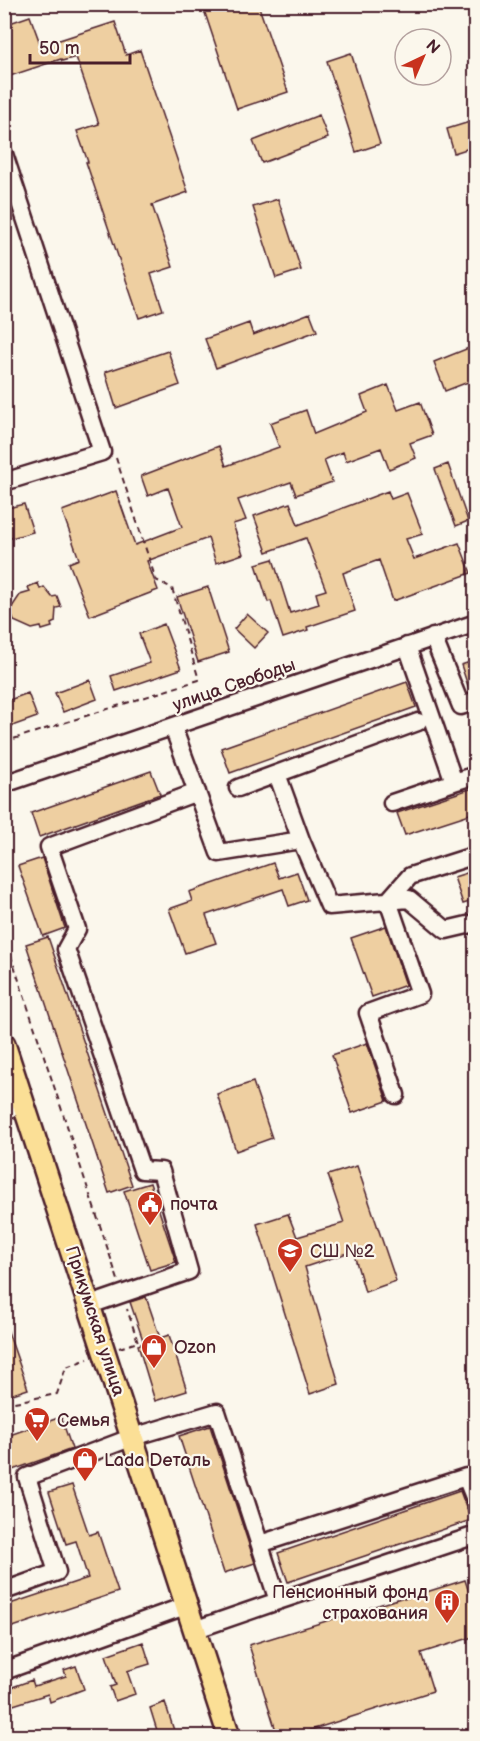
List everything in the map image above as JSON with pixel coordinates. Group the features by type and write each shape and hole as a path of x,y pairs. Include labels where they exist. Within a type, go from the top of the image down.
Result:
{"main road":[{"name":"Прикумская улица","path":"4,1044 14,1107 90,1305 229,1737"}],"street":[{"path":"4,482 102,452 8,150"},
{"name":"улица Свободы","path":"4,784 476,622"},
{"path":"433,637 461,706 476,701"},
{"path":"407,646 454,782"},
{"path":"238,788 418,722"},
{"path":"173,727 219,853 301,840"},
{"path":"277,774 328,906 409,899 446,930 476,923"},
{"path":"392,803 476,775"},
{"path":"90,1305 189,1271 161,1171 142,1170 66,949 77,929 49,847 197,792"},
{"path":"388,901 410,876 476,855"},
{"path":"388,901 420,994 368,1013 396,1095"},
{"path":"4,1591 57,1572 27,1477 133,1437 217,1412 278,1602"},
{"path":"260,1544 466,1477 476,1502"},
{"path":"194,1630 476,1535"},
{"path":"4,1671 185,1606"}],"path":[{"path":"4,123 8,150"},
{"path":"4,742 199,680 172,588 156,580 116,457"}],"building":[{"path":"202,4 258,4 288,92 237,109"},
{"path":"30,16 41,46 115,22 126,55 140,50 188,192 152,205 173,267 151,274 163,310 139,318 77,131 99,124 76,57 62,61 61,59 4,78 4,25"},
{"path":"351,53 380,144 356,152 327,61"},
{"path":"319,115 328,138 262,163 253,141"},
{"path":"476,120 476,146 454,153 447,129"},
{"path":"278,199 301,270 276,278 253,207"},
{"path":"310,313 317,331 216,368 205,339 249,323 253,335"},
{"path":"476,345 476,379 445,391 434,362"},
{"path":"168,351 180,385 116,408 105,372"},
{"path":"388,385 398,410 420,402 432,435 410,443 416,458 389,469 381,448 346,461 343,452 324,460 332,482 296,495 291,482 238,500 246,520 233,524 243,554 216,563 208,538 147,561 158,590 90,616 69,563 79,559 62,511 116,491 135,545 182,527 168,488 148,496 141,476 219,446 226,466 279,447 270,423 306,410 314,434 367,412 361,396"},
{"path":"448,464 468,521 456,526 435,469"},
{"path":"388,491 391,499 407,493 423,534 406,539 414,559 459,543 471,573 393,601 379,560 343,573 355,611 307,627 308,630 283,638 256,564 273,559 290,613 319,604 316,593 326,590 306,538 267,552 254,516 290,503 298,525"},
{"path":"24,504 33,532 4,540 4,509"},
{"path":"38,583 40,589 44,587 52,597 57,596 61,607 56,608 55,622 51,624 52,627 42,630 41,627 32,629 14,621 10,610 20,595 30,592 28,587"},
{"path":"208,587 229,652 198,662 177,597"},
{"path":"247,614 268,633 254,648 234,629"},
{"path":"164,624 181,669 116,691 111,676 150,663 139,634"},
{"path":"476,660 476,691 470,692 461,665"},
{"path":"90,680 97,699 63,712 55,693"},
{"path":"407,682 416,707 230,773 221,748"},
{"path":"28,693 37,717 4,729 4,702"},
{"path":"151,771 160,794 39,837 31,813"},
{"path":"476,787 476,812 405,835 397,813"},
{"path":"42,858 65,928 43,936 18,866"},
{"path":"273,863 279,878 297,872 307,900 289,906 283,889 206,915 216,943 185,953 169,909 192,901 189,892"},
{"path":"476,870 476,900 463,904 454,877"},
{"path":"386,926 406,985 372,997 351,938"},
{"path":"48,937 132,1185 109,1193 26,944"},
{"path":"367,1043 387,1101 352,1113 332,1055"},
{"path":"253,1082 272,1138 236,1151 217,1094"},
{"name":"СШ №2","path":"357,1166 396,1281 365,1292 353,1251 305,1267 339,1384 310,1394 257,1224 288,1214 297,1237 344,1223 328,1175"},
{"name":"почта","path":"150,1183 176,1262 150,1270 124,1191"},
{"path":"146,1297 160,1338 169,1335 187,1391 155,1401 138,1345 144,1343 130,1302"},
{"path":"4,1326 6,1326 28,1389 4,1397"},
{"name":"Семья","path":"61,1417 72,1449 4,1473 4,1437"},
{"path":"210,1426 255,1563 224,1573 179,1436"},
{"path":"72,1485 89,1535 98,1532 118,1592 4,1630 4,1606 88,1578 76,1541 66,1544 49,1492"},
{"path":"460,1491 471,1520 288,1582 278,1553"},
{"path":"465,1580 476,1614 476,1636 421,1653 433,1691 289,1737 278,1737 249,1645"},
{"path":"143,1642 150,1664 127,1671 135,1694 115,1701 110,1687 116,1685 106,1655"},
{"path":"76,1666 84,1689 50,1702 48,1694 4,1708 4,1690 32,1680 34,1686 66,1676 64,1670"},
{"path":"165,1702 176,1737 159,1737 150,1708"}],"place":[{"name":"почта","path":"150,1227"},
{"name":"СШ №2","path":"290,1274"},
{"name":"Ozon","path":"154,1370"},
{"name":"Семья","path":"37,1443"},
{"name":"Lada Dеталь","path":"85,1483"},
{"name":"Пенсионный фонд страхования","path":"447,1625"}]}
